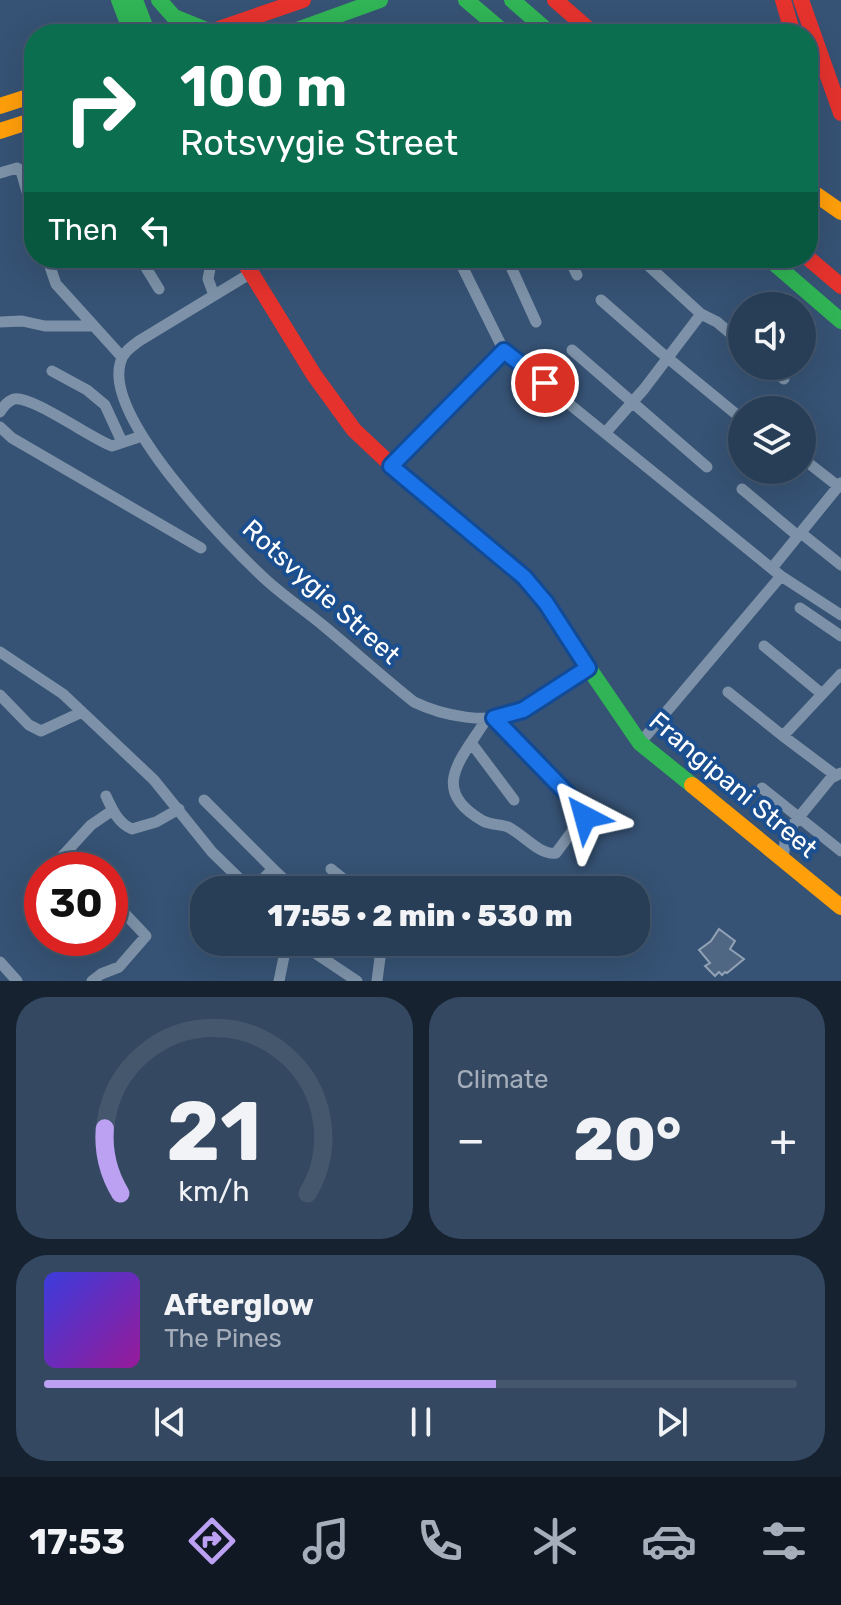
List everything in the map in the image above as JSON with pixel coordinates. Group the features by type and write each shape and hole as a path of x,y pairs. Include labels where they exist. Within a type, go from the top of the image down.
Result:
{"main road":[{"path":"159,0 174,17 189,24"},
{"path":"234,24 303,0"},
{"path":"314,24 380,0"},
{"path":"466,0 494,24"},
{"path":"512,0 540,24"},
{"path":"555,0 583,24"},
{"path":"783,0 790,24"},
{"path":"802,2 810,24"},
{"path":"123,24 126,4"},
{"path":"126,4 130,24"},
{"path":"126,4 141,24"},
{"path":"818,48 841,113"},
{"path":"0,106 24,98"},
{"path":"0,131 24,123"},
{"path":"818,196 841,212"},
{"path":"818,266 841,286"},
{"path":"780,268 841,321"},
{"name":"Frangipani Street","path":"245,270 285,345 314,375 361,438 524,577 546,603 640,743 841,907"}],"street":[{"path":"0,173 17,168 24,181"},
{"path":"50,268 56,284 122,357 139,341 214,295 245,270"},
{"path":"146,268 159,289"},
{"path":"210,268 208,279 214,295"},
{"path":"463,268 504,351 777,572 841,615"},
{"path":"512,268 536,322"},
{"path":"574,268 577,275"},
{"path":"651,268 701,314 728,331"},
{"path":"601,300 728,407"},
{"path":"606,432 701,314"},
{"path":"0,322 91,326"},
{"path":"572,350 707,467"},
{"path":"391,466 504,351"},
{"name":"Rotsvygie Street","path":"122,357 119,372 127,405 142,436 190,499 262,576 414,702 450,714 491,718 523,710 588,668"},
{"path":"52,371 87,390 105,405 122,442"},
{"path":"0,412 17,399 45,410 112,446 142,436"},
{"path":"0,427 12,438 201,548"},
{"path":"640,743 777,572 799,535 840,485 816,468"},
{"path":"742,489 841,565"},
{"path":"800,608 841,636"},
{"path":"764,646 822,694"},
{"path":"0,652 63,694 154,780 212,852 237,876"},
{"path":"783,736 841,674"},
{"path":"728,692 783,736 838,774 786,833 783,860"},
{"path":"0,695 29,725 41,731 82,712"},
{"path":"491,718 585,814 556,853 548,853 508,827 484,822 457,798 452,789 453,775 472,744 491,718"},
{"path":"472,744 514,800"},
{"path":"762,788 841,851"},
{"path":"106,796 124,825 136,829 179,809"},
{"path":"204,800 280,876"},
{"path":"66,852 91,825 113,810"},
{"path":"756,839 786,833"},
{"path":"266,876 273,869"},
{"path":"331,869 340,876"},
{"path":"100,979 119,967 146,936 128,917"},
{"path":"279,981 284,956"},
{"path":"320,956 357,981"},
{"path":"377,981 380,956"},
{"path":"0,962 17,981"}],"building":[{"path":"719,929 735,941 730,949 744,959 727,973 722,975 719,972 715,976 705,966 710,963 699,950 711,941"}],"traffic: fast":[{"path":"119,0 128,24"},
{"path":"135,0 144,24"},
{"path":"159,0 174,17 191,24"},
{"path":"314,24 380,0"},
{"path":"466,0 494,24"},
{"path":"512,0 540,24"},
{"path":"780,268 841,321"},
{"path":"422,494 532,585 640,743 692,785"}],"traffic: slow":[{"path":"0,106 24,98"},
{"path":"0,131 24,123"},
{"path":"818,196 841,212"},
{"path":"692,785 841,907"}],"traffic: jam":[{"path":"233,24 303,0"},
{"path":"555,0 583,24"},
{"path":"783,0 790,24"},
{"path":"801,0 809,24"},
{"path":"818,48 841,113"},
{"path":"818,266 841,286"},
{"path":"248,268 314,375 354,430 422,494"}],"route":[{"path":"545,383 504,351 391,466 524,577 546,603 588,668 523,710 494,718 584,811 585,817"}]}
